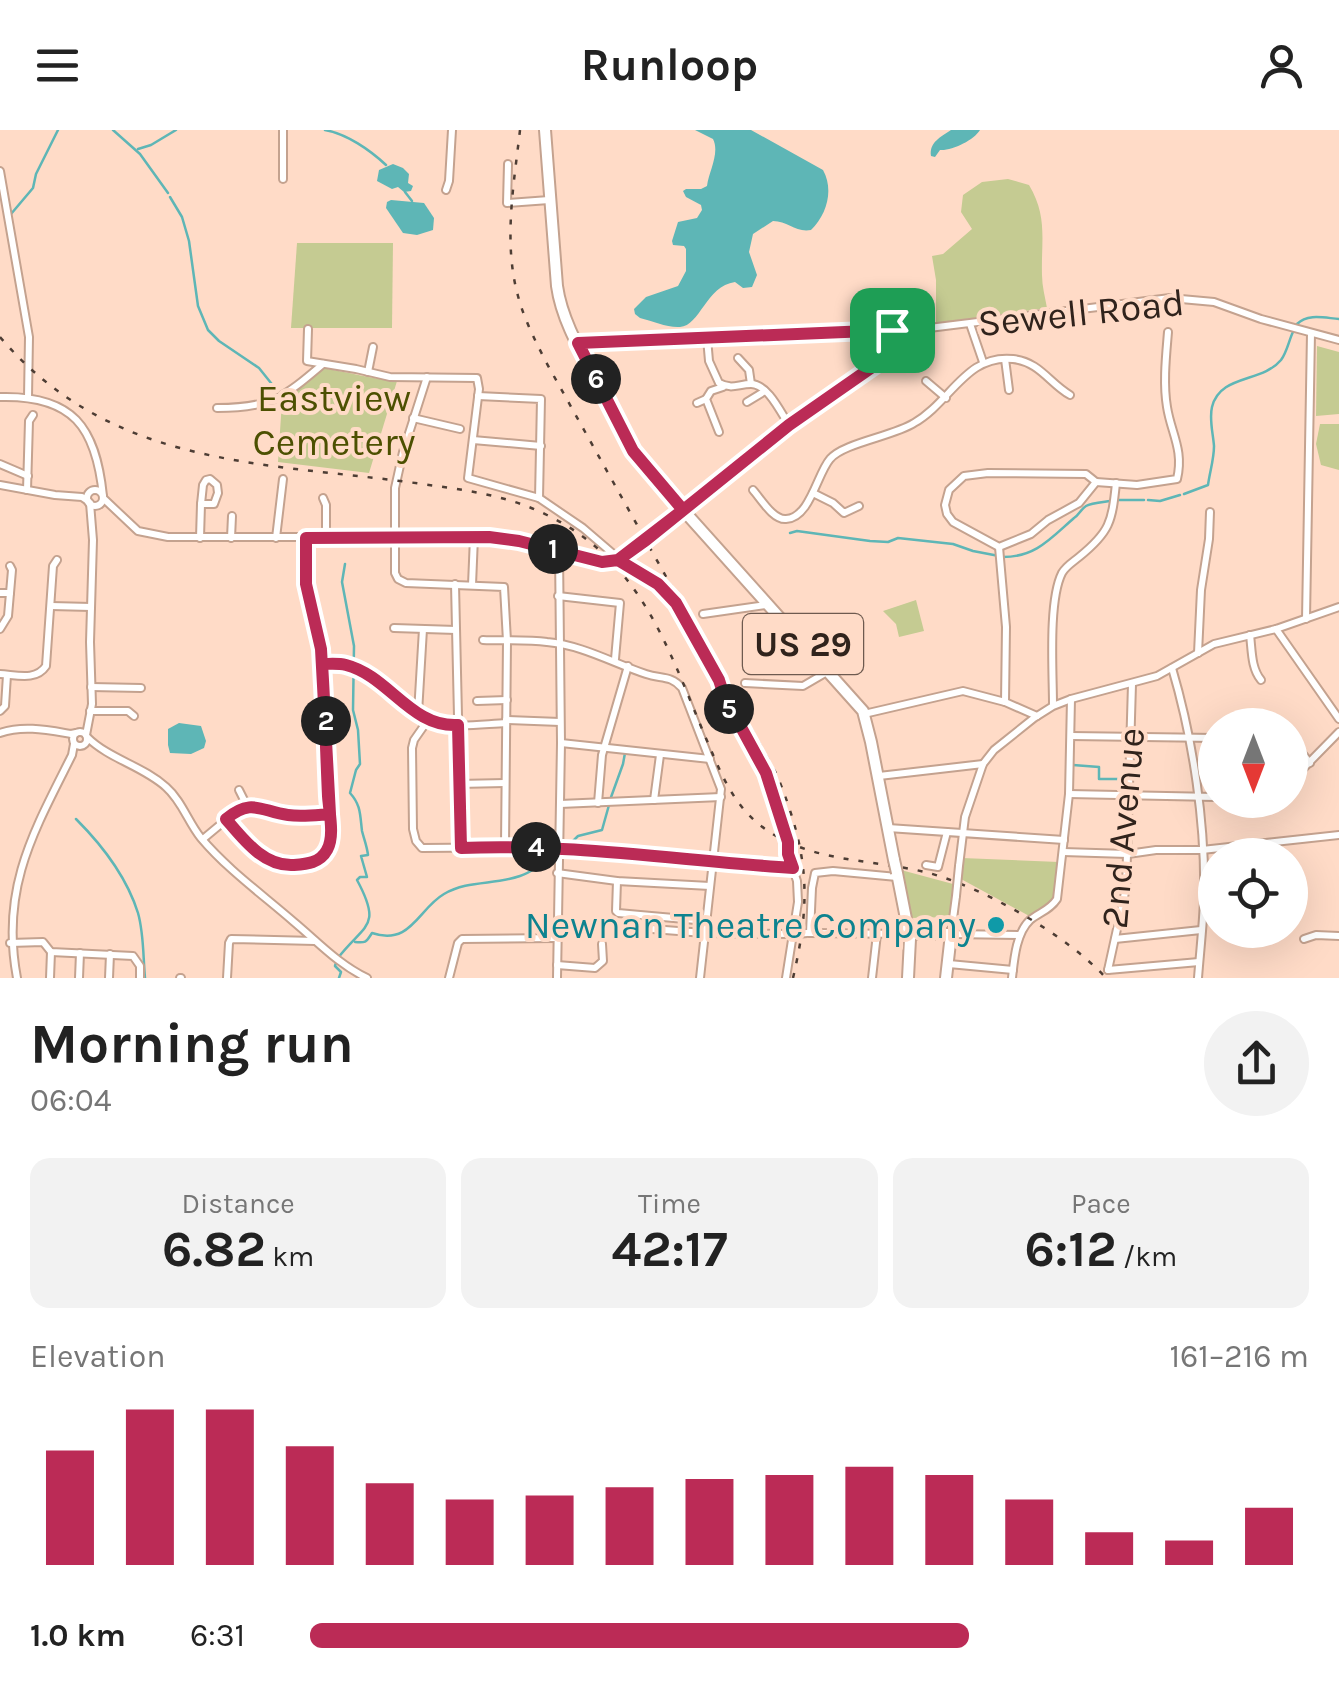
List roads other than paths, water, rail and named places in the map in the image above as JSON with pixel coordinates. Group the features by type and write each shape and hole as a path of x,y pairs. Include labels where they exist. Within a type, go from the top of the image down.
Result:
{"main road":[{"name":"US 29","path":"544,130 558,296 633,451 864,714 912,938 908,978"},
{"path":"912,938 951,934 946,978"}],"street":[{"path":"282,179 283,130"},
{"path":"446,190 452,130"},
{"path":"508,164 508,203 550,200"},
{"path":"0,172 29,337 28,397"},
{"name":"Sewell Road","path":"578,343 892,330 1186,298 1214,302 1339,340"},
{"path":"970,324 983,362"},
{"path":"308,329 306,361 390,376 477,378 467,476 470,480 538,498 669,594 766,773 788,842 798,897 796,934 786,978"},
{"path":"0,496 2,485 97,501 146,534 200,538 504,538 602,562 618,560 789,425 888,356 892,330"},
{"path":"999,547 953,522 946,514 949,490 964,476 1086,474 1096,482 1138,485 1166,482 1178,476 1176,434 1167,411 1165,389 1168,332"},
{"path":"1306,619 1311,333"},
{"path":"708,338 708,361 720,384 734,388 751,384 765,391 789,425"},
{"path":"368,372 373,348"},
{"path":"738,358 749,370 751,384"},
{"path":"1006,359 1009,390"},
{"path":"753,490 783,520 797,515 836,454 908,427 983,362 1017,359 1038,367 1070,395"},
{"path":"218,408 244,408 280,398 324,364"},
{"path":"428,377 395,488 396,581 504,587 505,846"},
{"path":"926,382 946,398"},
{"path":"697,403 724,386"},
{"path":"747,402 765,391"},
{"path":"478,396 541,399 538,498"},
{"path":"0,397 28,397 51,404 76,420 94,446 100,474 92,518 90,711 19,864 6,923 17,978"},
{"path":"706,399 719,432"},
{"path":"27,490 29,421 33,415"},
{"path":"413,418 460,429"},
{"path":"473,440 541,446"},
{"path":"0,464 28,476"},
{"path":"92,491 100,474"},
{"path":"276,538 283,479"},
{"path":"999,547 1031,534 1079,503 1096,482"},
{"path":"1053,706 1054,610 1061,574 1102,537 1113,510 1116,484"},
{"path":"70,496 98,490 97,501"},
{"path":"813,493 844,513 858,506"},
{"path":"322,498 326,505 326,538"},
{"path":"200,538 202,504"},
{"path":"1198,653 1210,512"},
{"path":"231,538 232,516"},
{"path":"472,585 474,537"},
{"path":"226,819 264,858 285,866 318,861 330,845 322,664 306,584 306,538"},
{"path":"999,547 1006,627 1005,702"},
{"path":"557,978 559,550"},
{"path":"0,711 5,706 3,675 36,676 46,666 53,566 57,560"},
{"path":"0,628 8,616 10,566"},
{"path":"455,584 461,848"},
{"path":"0,592 10,593"},
{"path":"558,596 620,603 615,660"},
{"path":"703,614 768,605"},
{"path":"51,606 90,607"},
{"path":"1020,935 951,934 965,817 983,764 994,750 1053,706 1132,684 1172,668 1214,644 1276,629 1339,607"},
{"path":"394,628 456,630"},
{"path":"418,713 423,629"},
{"path":"1276,629 1339,719"},
{"path":"1250,635 1260,680"},
{"path":"482,640 559,644 647,674 671,678 679,684 720,784 700,978"},
{"path":"322,664 348,665 428,720 443,724 560,722"},
{"path":"598,802 601,760 628,666"},
{"path":"1068,794 1198,798 1190,738 1172,668"},
{"path":"744,683 803,686 828,672"},
{"path":"721,686 731,683"},
{"name":"2nd Avenue","path":"1108,970 1126,888 1132,684"},
{"path":"91,687 141,688"},
{"path":"864,714 962,691 1005,702 1037,716"},
{"path":"948,964 1012,974 1020,935 1030,921 1056,903 1068,794 1071,699"},
{"path":"477,701 506,700"},
{"path":"90,711 128,712 134,716"},
{"path":"428,720 412,748 412,815 414,836 420,847 505,846 793,868"},
{"path":"0,732 22,728 70,734 143,771 165,786 182,805 202,839 336,961 367,978"},
{"path":"1308,761 1310,763 1339,732"},
{"path":"1070,736 1198,738"},
{"path":"560,743 710,759"},
{"path":"654,800 660,755"},
{"path":"878,776 983,764"},
{"path":"458,784 505,784"},
{"path":"239,790 248,808"},
{"path":"560,804 720,797"},
{"path":"202,839 233,814 248,808 262,807 290,816 330,814"},
{"path":"888,828 1064,840"},
{"path":"926,865 938,866 947,832"},
{"path":"1308,838 1339,835"},
{"path":"1063,852 1198,850"},
{"path":"809,933 817,872 897,875"},
{"path":"557,873 711,886"},
{"path":"618,881 618,913 706,922"},
{"path":"652,929 704,934 876,934 912,938"},
{"path":"1115,940 1198,930"},
{"path":"872,978 876,934"},
{"path":"1308,937 1339,936"},
{"path":"449,978 462,938 557,938"},
{"path":"227,978 231,939 316,941"},
{"path":"10,943 43,942 51,952 50,978"},
{"path":"558,966 595,968 603,960 602,944"},
{"path":"1198,978 1200,948"},
{"path":"51,952 129,955 140,966 140,978"},
{"path":"79,978 80,953"},
{"path":"109,978 110,954"},
{"path":"1108,970 1199,962"},
{"path":"1108,970 1115,978"}],"water":[{"path":"695,130 751,130 823,170 828,194 825,209 811,230 773,221 753,234 749,252 757,275 752,287 743,288 735,282 725,285 693,320 675,327 640,318 634,309 646,297 678,286 686,271 686,249 672,241 678,222 697,218 702,210 683,191 707,186 715,150 713,139"},
{"path":"951,130 980,130 962,144 931,156 934,143"},
{"path":"393,164 409,174 411,191 392,189 377,181 379,170"},
{"path":"391,200 424,203 434,218 433,230 417,235 403,233 386,208"},
{"path":"179,723 201,726 204,748 191,754 170,753 168,729"}],"waterway":[{"path":"11,214 33,188 58,130"},
{"path":"113,130 140,154 168,193"},
{"path":"138,149 176,130"},
{"path":"325,130 358,143 386,165"},
{"path":"405,192 412,201"},
{"path":"170,197 182,217 189,241 198,306 208,330 259,368 279,393"},
{"path":"1297,324 1311,317 1339,319"},
{"path":"1184,494 1208,485 1214,451 1211,412 1216,396 1232,384 1273,367 1283,357 1293,332"},
{"path":"1148,500 1180,495"},
{"path":"1117,500 1144,500"},
{"path":"1003,557 1034,550 1086,506 1110,501"},
{"path":"790,533 953,544 999,556"},
{"path":"338,958 369,917 357,880 367,877 361,856 368,852 358,806 350,793 360,764 353,710 354,646 342,582 345,564"},
{"path":"610,800 625,753"},
{"path":"1073,765 1099,767 1099,779 1128,779"},
{"path":"568,846 578,836 602,830 609,805"},
{"path":"76,819 113,863 133,900 141,929 145,978"},
{"path":"355,942 366,941 372,933 385,936 405,930 435,901 453,890 520,876 555,858"},
{"path":"336,963 341,972 339,978"}],"railway":[{"path":"520,130 510,234 520,305 546,362 777,775 795,828 804,875 803,923 793,978"},
{"path":"0,337 43,379 88,411 137,434 240,461 479,493 547,515 579,534 628,581 663,639 725,781 754,820 773,834 814,852 925,872 971,888 1046,929 1106,978"}],"place":[{"name":"Newnan Theatre Company","path":"996,925"}],"park label":[{"name":"Eastview Cemetery","path":"334,420"}]}
